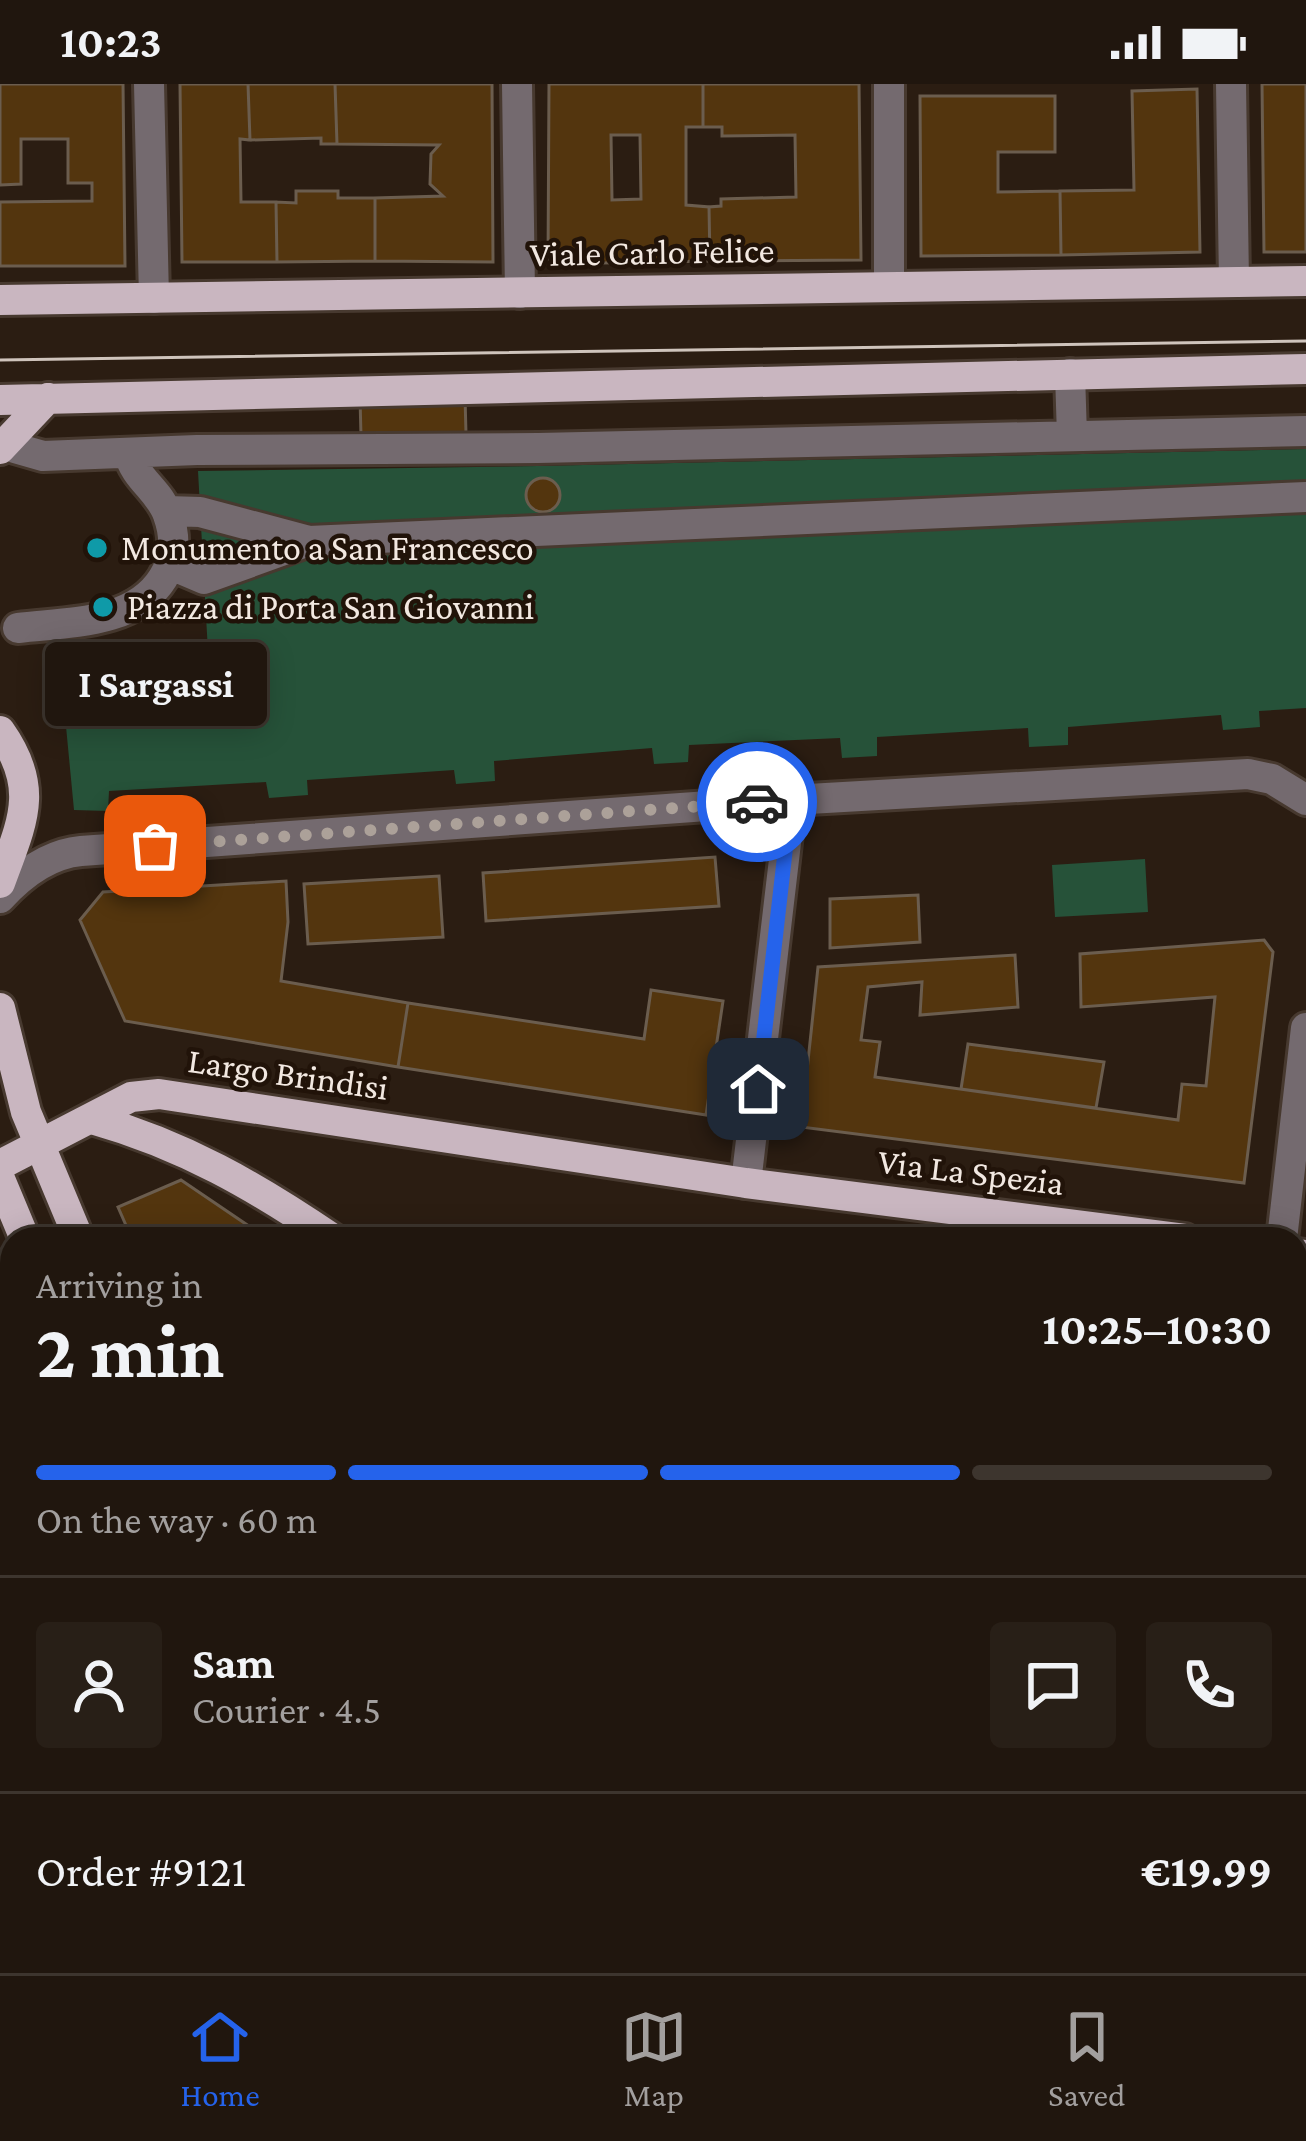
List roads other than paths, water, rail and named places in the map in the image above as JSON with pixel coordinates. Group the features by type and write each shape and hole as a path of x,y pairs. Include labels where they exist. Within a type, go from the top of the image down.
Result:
{"main road":[{"name":"Viale Carlo Felice","path":"0,299 1306,281"},
{"path":"0,400 1306,369"},
{"path":"8,448 48,398"},
{"path":"0,730 20,765 26,796 21,827 0,883"},
{"path":"0,1008 26,1112 74,1227"},
{"name":"Largo Brindisi","path":"0,1166 131,1097 159,1094 746,1183"},
{"path":"92,1119 149,1136 221,1168 315,1227"},
{"path":"0,1178 20,1227"},
{"name":"Via La Spezia","path":"746,1183 1091,1227"}],"street":[{"path":"149,84 154,298"},
{"path":"517,84 520,292"},
{"path":"889,84 889,287"},
{"path":"1231,84 1234,282"},
{"path":"1070,374 1072,436"},
{"path":"8,448 43,456 1306,430"},
{"path":"18,628 105,616 140,604 160,584 171,565 174,540 167,511 131,466 129,453"},
{"path":"171,565 204,579 309,541 1306,497"},
{"path":"167,511 200,512 309,541"},
{"path":"0,898 36,866 68,852 791,800 1248,774 1272,779 1306,800"},
{"path":"746,1183 791,800"},
{"path":"1283,1227 1306,1028"}],"tram line":[{"path":"0,360 1306,341"}],"place":[{"name":"Monumento a San Francesco","path":"97,548"},
{"name":"Piazza di Porta San Giovanni","path":"103,607"},
{"name":"I Sargassi","path":"155,846"}]}
